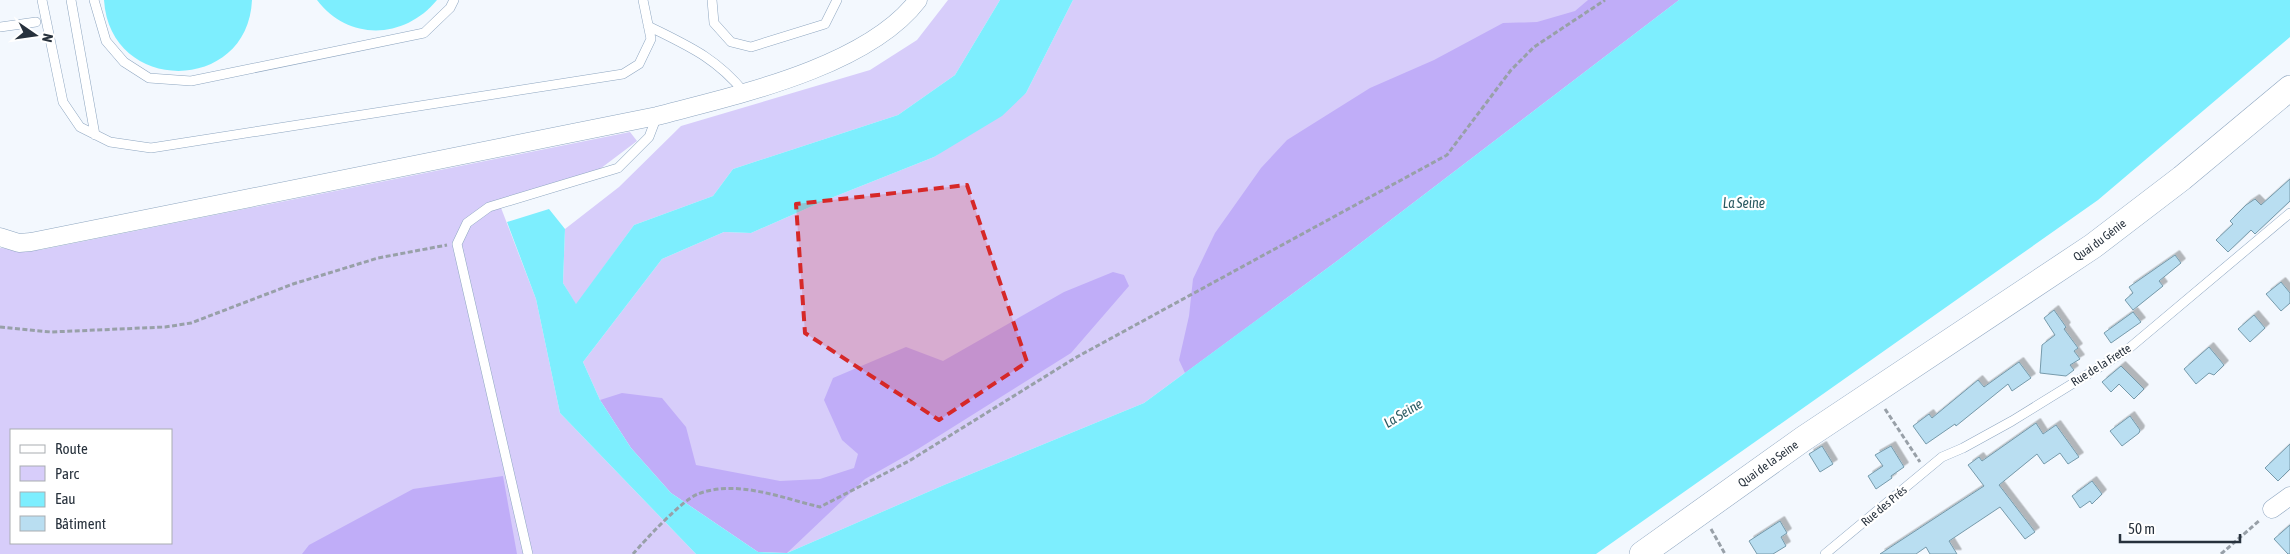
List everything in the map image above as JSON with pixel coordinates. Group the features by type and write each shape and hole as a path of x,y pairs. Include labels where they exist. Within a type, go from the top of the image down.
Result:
{"street":[{"path":"0,236 19,243 31,242 657,116 744,92 845,56 873,41 906,16 918,0"},
{"name":"Quai du Génie","path":"1897,376 2093,246 2182,178 2290,88"},
{"name":"Quai de la Seine","path":"1642,554 1897,376"},
{"path":"2272,509 2290,496"}],"lane":[{"path":"42,0 63,102 80,127 110,142 151,148 623,74 639,64 651,39 643,0"},
{"path":"71,0 95,134"},
{"path":"94,0 106,40 124,62 149,78 192,81 424,33 450,8 454,0"},
{"path":"712,0 714,23 732,42 750,48 825,24 837,0"},
{"path":"0,27 36,22"},
{"path":"648,26 705,55 728,72 744,92"},
{"path":"528,554 458,244 467,223 489,207 618,168 648,137 657,116"},
{"name":"Rue de la Frette","path":"1942,457 1963,448 2012,421 2127,350 2290,213"},
{"name":"Rue des Prés","path":"1825,554 1942,457"}],"path":[{"path":"633,554 652,532 696,494 717,488 746,489 820,507 908,461 1075,358 1447,155 1512,70 1534,47 1605,0"},
{"path":"0,327 51,332 165,327 191,323 293,284 378,258 458,244"},
{"path":"1874,391 1926,471"},
{"path":"2221,554 2272,509"},
{"path":"1701,512 1725,554"}],"highlighted area":[{"path":"967,185 1027,362 939,420 805,333 796,204"}],"green space":[{"path":"948,0 1000,0 955,75 898,115 733,169 713,196 634,225 576,305 563,283 565,229 619,187 681,126 870,70 917,40"},
{"path":"1073,0 1679,0 1337,261 1144,403 944,485 787,553 600,400 583,362 662,259 724,232 751,233 826,200 934,157 1026,93"},
{"path":"630,132 637,141 592,175 498,200 536,299 560,413 696,554 0,554 0,248 40,250"}],"shaded area":[{"path":"1588,0 1679,0 1337,261 1185,373 1179,360 1189,316 1193,279 1215,233 1261,168 1287,140 1370,88 1434,60 1503,23 1537,22 1575,11"},
{"path":"1113,272 1124,275 1129,286 1071,353 918,449 865,479 787,553 758,552 671,493 631,448 600,400 622,393 662,398 686,427 696,465 780,481 820,479 854,468 858,454 842,440 824,400 833,378 906,347 943,361 1064,292"},
{"path":"503,476 517,554 302,554 309,545 413,489"}],"water":[{"path":"104,0 252,0 245,31 228,53 205,66 179,71 152,67 129,53 112,31"},
{"path":"317,0 437,0 424,13 409,22 393,28 377,30 361,29 345,23 330,14"},
{"name":"La Seine","path":"1000,0 1073,0 1026,93 1002,116 934,157 826,200 751,233 724,232 662,259 583,362 600,400 631,448 671,493 758,552 787,553 944,485 1144,403 1337,261 1679,0 2290,0 2290,37 2098,200 1596,554 696,554 560,413 536,299 507,222 549,209 565,229 563,283 576,304 634,225 713,196 733,169 898,115 955,75"}],"building":[{"path":"2290,179 2290,201 2255,234 2251,230 2228,252 2216,240 2233,224 2230,221 2246,205 2255,199 2261,205"},
{"path":"2175,255 2181,263 2159,281 2163,286 2133,310 2125,300 2133,293 2129,287"},
{"path":"2281,282 2290,293 2290,303 2281,311 2266,294"},
{"path":"2054,310 2066,327 2064,329 2078,348 2074,351 2080,359 2070,365 2074,370 2066,376 2040,373 2042,345 2055,335 2044,318"},
{"path":"2133,312 2141,322 2111,343 2104,333"},
{"path":"2254,315 2265,328 2250,342 2238,329"},
{"path":"2209,347 2224,365 2214,375 2209,373 2196,384 2184,369"},
{"path":"2019,362 2031,378 2012,391 2008,384 1956,426 1955,424 1926,444 1913,426 1929,414 1932,418 1978,380 1984,387"},
{"path":"2121,366 2144,389 2134,399 2119,384 2111,392 2102,382"},
{"path":"2130,416 2140,430 2139,433 2122,446 2110,431"},
{"path":"2036,423 2043,434 2056,425 2079,457 2068,464 2060,453 2044,464 2037,454 1999,485 2035,532 2025,539 2000,507 1949,541 1957,554 1930,554 1926,547 1916,554 1880,554 1984,486 1968,465 1979,457 1982,461"},
{"path":"2290,444 2290,469 2278,481 2265,468"},
{"path":"1822,446 1833,464 1820,472 1809,454"},
{"path":"1891,446 1904,467 1876,489 1868,476 1883,466 1875,455"},
{"path":"2092,481 2102,494 2092,504 2090,501 2080,508 2072,496"},
{"path":"1780,521 1787,533 1781,537 1786,546 1773,554 1757,554 1749,541"},
{"path":"2290,525 2290,554 2288,554 2274,539"}]}
